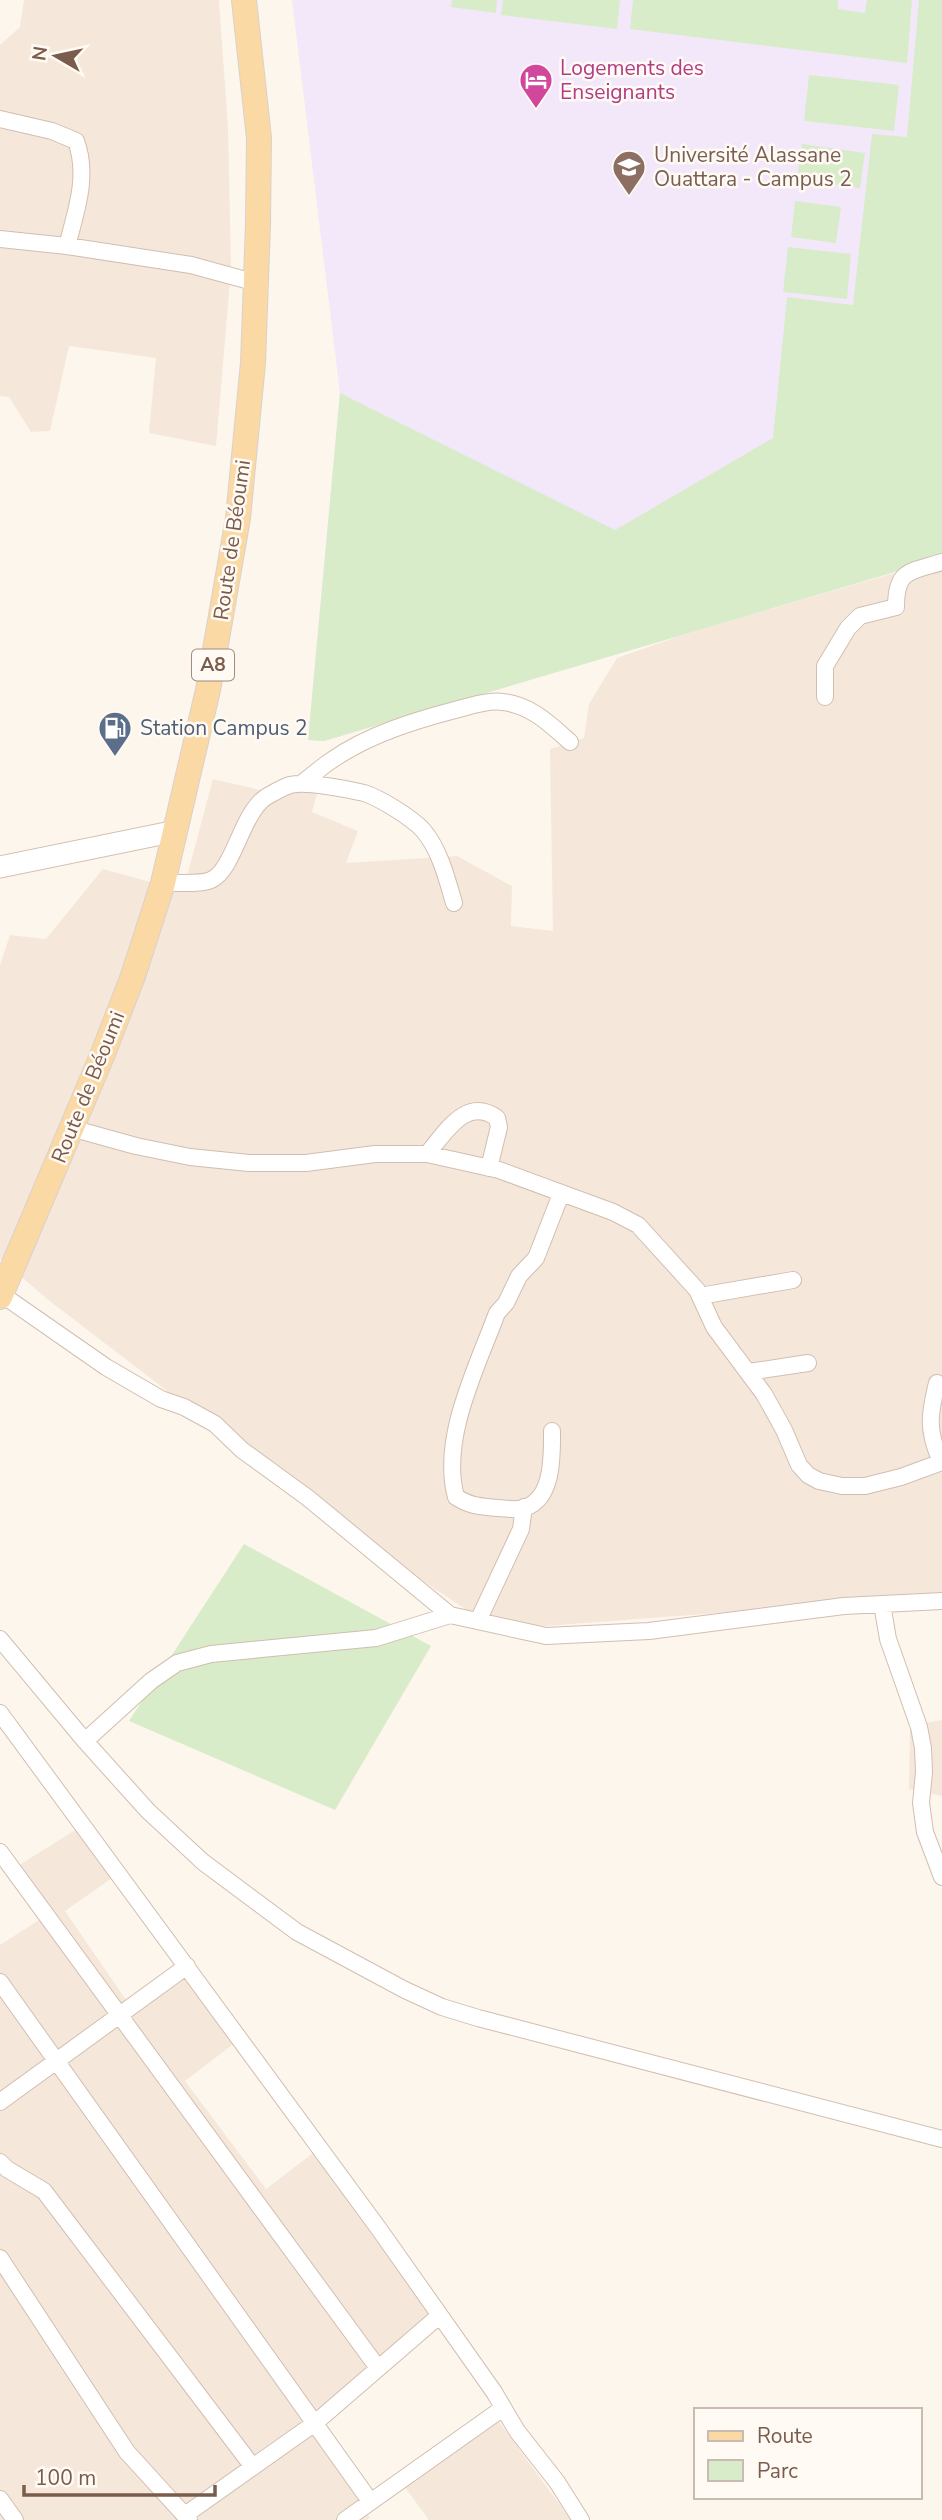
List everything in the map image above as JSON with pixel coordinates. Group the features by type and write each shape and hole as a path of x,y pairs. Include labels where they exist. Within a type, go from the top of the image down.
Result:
{"main road":[{"name":"Route de Béoumi","path":"1,1295 133,976 163,883 208,690 232,555 250,405 257,283 259,138 244,0"},
{"path":"0,867 176,831"}],"street":[{"path":"0,119 52,131 76,141 82,156 83,170 67,246"},
{"path":"0,239 67,246 191,265 257,283"},
{"path":"825,697 825,666 848,628 860,616 896,607 896,587 900,580 911,572 942,562"},
{"path":"302,783 332,760 368,740 430,717 478,704 502,701 527,709 543,718 570,742"},
{"path":"163,883 203,883 213,879 225,867 249,818 264,798 289,785 302,783 366,794 392,807 423,830 440,859 454,903"},
{"path":"427,1154 467,1112 480,1109 497,1118 499,1127 489,1168"},
{"path":"71,1128 190,1157 249,1163 306,1163 385,1153 427,1154 489,1168 612,1212 638,1225 680,1270 700,1296 714,1327 749,1372 784,1430 799,1465 808,1475 819,1481 842,1486 865,1486 901,1477 942,1462 932,1442 929,1426 937,1382"},
{"path":"552,1431 551,1475 533,1503 520,1509 469,1506 456,1497 451,1478 459,1416 497,1313 506,1303 519,1276 536,1258 562,1194"},
{"path":"700,1296 793,1280"},
{"path":"1,1295 106,1367 161,1399 184,1407 215,1424 242,1450 308,1498 450,1615 546,1636 594,1635 649,1631 844,1606 942,1601"},
{"path":"749,1372 808,1363"},
{"path":"478,1621 520,1529 524,1507"},
{"path":"882,1604 888,1639 919,1727 923,1748 921,1803 925,1832 942,1877"},
{"path":"85,1741 151,1681 177,1663 211,1654 376,1638 450,1615"},
{"path":"0,1639 148,1811 203,1862 296,1932 405,1990 442,2007 478,2018 942,2140"},
{"path":"0,1713 371,2218 517,2431 582,2520"},
{"path":"0,1852 377,2368"},
{"path":"0,2102 187,1965"},
{"path":"0,1983 370,2501"},
{"path":"0,2162 44,2192 253,2467"},
{"path":"0,2258 6,2279 127,2452 187,2517 315,2423 439,2316"},
{"path":"345,2520 503,2408"},
{"path":"0,2499 15,2520"}],"shaded area":[{"path":"24,0 219,0 228,126 231,270 216,446 149,433 156,358 69,346 50,431 31,432 9,397 0,396 0,45 20,27"},
{"name":"Université Alassane Ouattara - Campus 2","path":"292,0 942,0 942,558 324,741 308,740 340,393"},
{"path":"942,559 942,1592 545,1626 477,1617 359,1538 51,1302 0,1259 0,965 10,935 46,939 103,869 183,891 213,779 264,791 320,783 312,812 358,831 346,863 457,856 512,886 511,926 553,931 550,749 584,738 589,704 617,658 685,634"},
{"path":"942,1720 942,1796 909,1789 910,1726"},
{"path":"80,1827 115,1876 65,1911 126,2000 181,1966 236,2042 185,2081 266,2189 313,2153 431,2316 307,2423 370,2518 367,2520 0,2520 0,1945 42,1918 13,1869"},
{"path":"497,2419 571,2520 429,2520 404,2486"}],"green space":[{"path":"452,0 497,0 496,13 451,7"},
{"path":"503,0 620,0 617,29 501,15"},
{"path":"633,0 838,0 838,9 865,13 867,0 912,0 907,63 630,29"},
{"path":"919,0 942,0 942,558 324,741 308,740 340,393 615,530 773,438 787,297 853,305 872,134 907,137"},
{"path":"809,75 899,85 894,131 804,121"},
{"path":"802,144 865,153 860,188 797,179"},
{"path":"795,201 841,207 836,243 791,237"},
{"path":"788,247 851,254 847,299 783,292"},
{"path":"244,1544 431,1646 335,1810 129,1721"}],"place":[{"name":"Logements des Enseignants","path":"536,110"},
{"name":"Université Alassane Ouattara - Campus 2","path":"629,197"},
{"name":"Station Campus 2","path":"115,758"}]}
